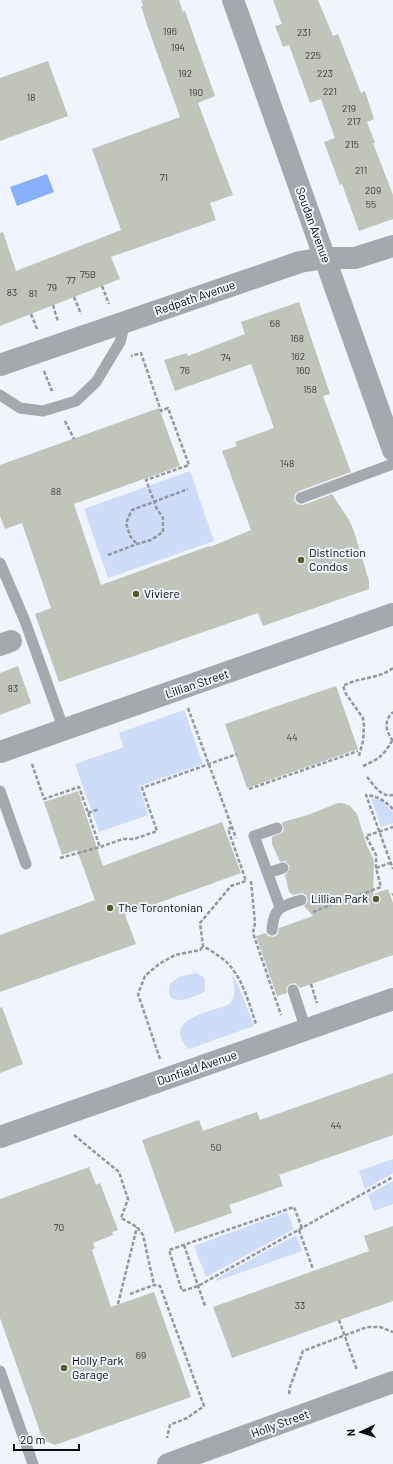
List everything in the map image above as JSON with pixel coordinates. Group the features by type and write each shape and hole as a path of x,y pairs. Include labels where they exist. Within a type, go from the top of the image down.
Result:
{"street":[{"name":"Soudan Avenue","path":"233,0 393,450"},
{"name":"Redpath Avenue","path":"0,365 300,262 324,258 355,258 393,246"},
{"name":"Lillian Street","path":"0,752 393,614"},
{"name":"Dunfield Avenue","path":"0,1137 393,999"},
{"name":"Holly Street","path":"168,1464 393,1382"}],"lane":[{"path":"0,395 20,408 43,411 76,401 96,382 120,342 125,323"},
{"path":"301,498 393,464"},
{"path":"0,563 25,621 64,730"},
{"path":"0,791 26,864"},
{"path":"277,828 254,836 280,907"},
{"path":"268,873 283,868"},
{"path":"272,930 273,918 280,907 300,900"},
{"path":"293,990 306,1030"},
{"path":"0,1371 33,1464"}],"path":[{"path":"102,286 109,305"},
{"path":"74,297 81,316"},
{"path":"53,305 59,324"},
{"path":"31,314 38,331"},
{"path":"107,364 141,353 161,410 168,408 189,465 146,480 157,509 163,518 163,532 151,540 108,555"},
{"path":"137,544 130,536 126,523 132,510 188,489"},
{"path":"359,756 363,741 363,718 346,694 343,686 363,678 381,674 393,668"},
{"path":"187,706 238,842"},
{"path":"363,766 378,760 393,741 388,735 385,724 393,712"},
{"path":"249,789 358,751"},
{"path":"60,858 123,839 134,839 157,831 142,788 237,754"},
{"path":"31,761 44,799 79,788 100,847"},
{"path":"367,777 380,793 388,796 393,795"},
{"path":"393,809 375,796 366,795 393,869"},
{"path":"88,813 99,809"},
{"path":"343,901 382,887 376,868 376,855 366,836 393,826"},
{"path":"232,827 228,829 246,881 232,886 200,923 204,946 231,966 248,1000 258,1028"},
{"path":"376,868 392,863"},
{"path":"251,879 255,923 253,933 282,1019"},
{"path":"161,1061 138,994 145,976 159,964 175,955 200,950 204,946"},
{"path":"311,984 318,1006"},
{"path":"72,1133 119,1172 128,1199 121,1218 137,1227 143,1235 154,1285"},
{"path":"313,1269 300,1229 294,1207 169,1250 182,1291 198,1286 300,1229 393,1177"},
{"path":"118,1304 137,1227"},
{"path":"184,1245 205,1306"},
{"path":"130,1294 154,1285 160,1286 204,1406 187,1418 170,1425 167,1438"},
{"path":"339,1320 357,1370"},
{"path":"289,1394 303,1351 367,1327 380,1327 393,1332"}],"shaded area":[{"path":"190,471 214,541 108,578 84,509"},
{"path":"184,710 203,764 139,786 148,815 99,832 75,764 124,747 119,733"},
{"path":"371,798 381,800 393,812 393,823 381,827"},
{"path":"196,973 202,976 205,980 205,991 187,999 181,1000 171,997 169,992 170,984 179,977"},
{"path":"231,973 238,985 254,1026 189,1049 182,1039 180,1031 183,1024 199,1015 228,1005 233,998 235,990"},
{"path":"393,1159 393,1173 365,1189 359,1171"},
{"path":"393,1181 393,1204 374,1211 368,1195"},
{"path":"287,1212 294,1229 206,1277 194,1246"},
{"path":"296,1235 302,1251 217,1281 216,1279"}],"water":[{"path":"47,174 54,192 17,206 10,187"}],"building":[{"path":"141,0 179,0 183,12 185,11 215,96 198,103 233,195 210,203 216,220 111,257 120,279 0,326 0,233 3,232 16,271 121,230 92,149 180,117 147,25 141,6 143,6"},
{"path":"273,0 318,0 333,36 338,34 361,93 365,91 374,119 367,122 375,143 373,143 393,195 393,219 359,231 342,184 340,185 324,142 335,138 321,99 310,103 289,45 283,47 275,26 282,24"},
{"path":"48,61 68,116 0,141 0,78"},
{"path":"299,302 330,394 323,396 351,472 299,491 295,494 294,500 297,504 303,505 332,494 349,520 354,531 369,581 369,589 263,626 258,613 59,682 35,614 51,608 22,523 5,529 0,516 0,465 159,408 180,466 74,504 101,585 209,546 210,547 251,530 222,451 237,446 235,442 274,428 251,364 175,391 164,360 187,353 188,356 245,334 241,322"},
{"path":"18,666 31,703 0,715 0,673"},
{"path":"336,686 358,749 247,788 225,724"},
{"name":"The Torontonian","path":"78,791 103,866 222,822 241,873 125,915 136,944 0,992 0,935 95,900 77,850 62,855 44,802"},
{"name":"Lillian Park","path":"338,803 343,803 350,806 357,814 367,846 374,860 373,894 388,889 393,903 393,955 300,988 295,983 290,984 286,988 287,993 277,996 256,936 266,933 268,936 274,937 278,934 279,928 313,916 304,906 308,901 306,895 302,893 293,895 289,892 285,875 290,866 285,861 280,862 272,844 272,837 283,832 283,822 308,815"},
{"path":"2,1007 23,1064 0,1073 0,1008"},
{"path":"393,1073 393,1135 279,1175 283,1186 229,1205 232,1213 175,1233 142,1140 199,1120 203,1131 257,1112 260,1120"},
{"path":"89,1167 96,1185 100,1183 118,1230 112,1232 113,1235 93,1243 95,1248 92,1250 111,1307 154,1292 191,1397 55,1445 43,1440 0,1318 0,1199"},
{"path":"393,1226 393,1301 232,1358 213,1307 369,1251 364,1236"}],"place":[{"name":"Distinction Condos","path":"301,560"},
{"name":"Viviere","path":"136,594"},
{"name":"Lillian Park","path":"376,899"},
{"name":"The Torontonian","path":"110,908"},
{"name":"Holly Park Garage","path":"64,1368"}]}
